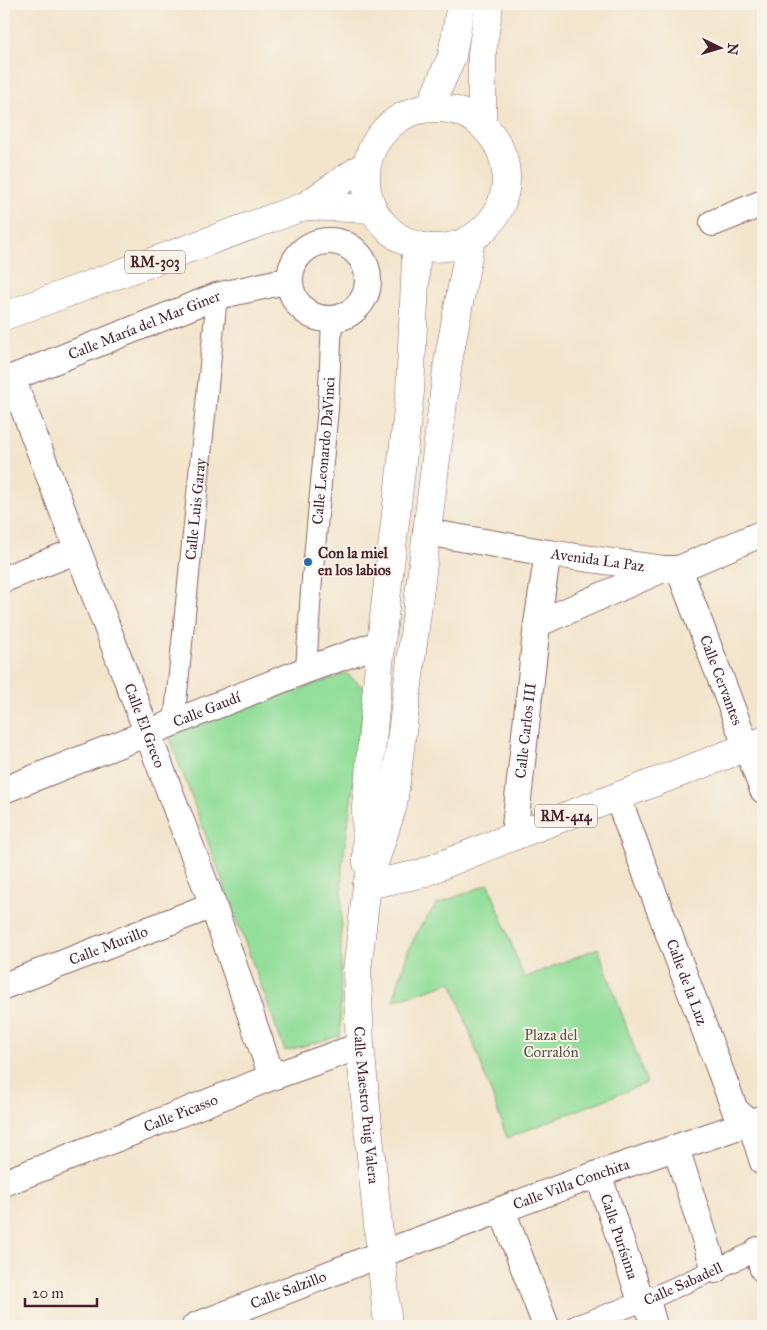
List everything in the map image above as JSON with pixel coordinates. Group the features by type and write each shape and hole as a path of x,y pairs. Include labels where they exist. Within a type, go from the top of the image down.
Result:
{"main road":[{"path":"430,108 452,56 461,4"},
{"path":"482,124 482,54 489,4"},
{"path":"430,108 449,108 466,114 482,124 496,141 505,162 506,185 501,206 488,226 471,240 453,247 434,249 414,246 397,238 383,225 372,209 366,186 367,164 373,146 383,131 396,119 412,111 430,108"},
{"name":"RM-303","path":"4,316 305,206 367,164"},
{"name":"RM-303","path":"305,206 372,209"},
{"path":"367,885 393,805 448,362 471,240"},
{"path":"367,885 366,807 381,643 410,392 416,258 414,246"},
{"name":"RM-414","path":"367,885 420,874 755,744"},
{"name":"Calle Maestro Puig Valera","path":"367,885 357,971 360,1046 388,1326"}],"street":[{"path":"713,223 763,203"},
{"path":"318,242 344,243 355,250 363,261 368,273 368,286 364,299 356,310 345,317 332,320 319,319 308,314 298,306 292,295 289,282 290,269 296,257 306,248 318,242"},
{"name":"Calle María del Mar Giner","path":"8,380 217,296 276,282 289,282"},
{"name":"Calle Luis Garay","path":"174,723 217,296"},
{"name":"Calle Leonardo DaVinci","path":"306,670 311,591 328,408 332,320"},
{"name":"Calle El Greco","path":"8,380 213,905 272,1077"},
{"name":"Avenida La Paz","path":"426,532 548,553 671,569"},
{"path":"536,624 763,533"},
{"path":"4,580 76,551"},
{"name":"Calle Carlos III","path":"514,836 536,624 548,553"},
{"name":"Calle Cervantes","path":"671,569 755,744 763,790"},
{"name":"Calle Gaudí","path":"4,790 306,670 381,643"},
{"name":"Calle de la Luz","path":"617,796 735,1110 757,1121 763,1162"},
{"name":"Calle Murillo","path":"4,986 213,905"},
{"name":"Calle Picasso","path":"4,1183 272,1077 360,1046"},
{"name":"Calle Villa Conchita","path":"381,1254 598,1174 757,1121"},
{"path":"676,1148 715,1270"},
{"name":"Calle Purísima","path":"598,1174 638,1292 647,1300 654,1326"},
{"path":"502,1210 546,1326"},
{"name":"Calle Salzillo","path":"195,1326 381,1254"},
{"name":"Calle Sabadell","path":"575,1326 647,1300 715,1270 762,1256"}],"green space":[{"path":"346,673 366,690 342,868 340,1036 285,1051 169,736"},
{"name":"Plaza del Corralón","path":"489,884 524,978 598,948 647,1083 507,1138 452,982 393,1001 408,951 420,927 437,904"}],"place":[{"name":"Con la miel en los labios","path":"308,562"}]}
